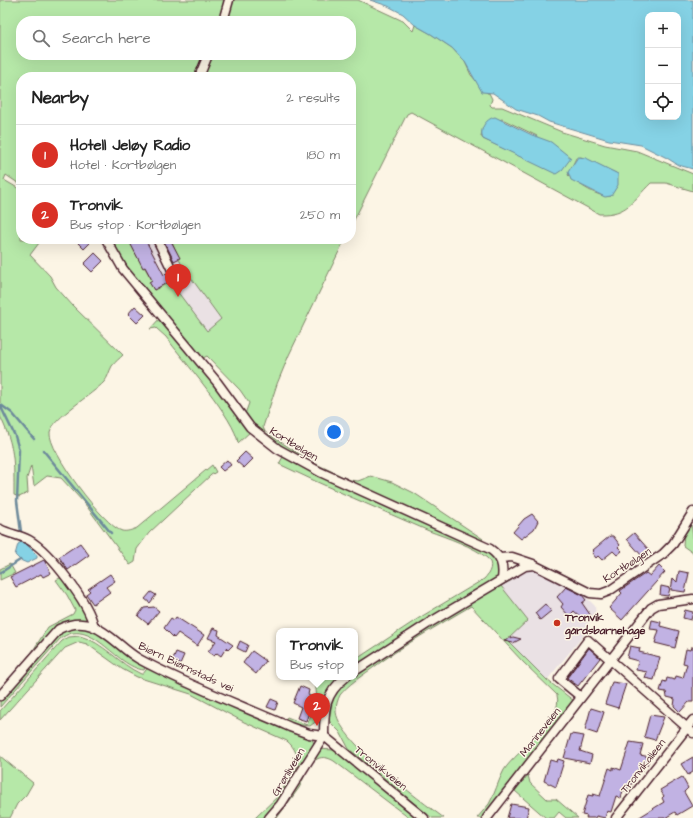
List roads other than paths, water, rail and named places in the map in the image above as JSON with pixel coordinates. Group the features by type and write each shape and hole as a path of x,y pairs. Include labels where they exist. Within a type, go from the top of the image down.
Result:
{"street":[{"path":"224,16 229,0"},
{"path":"201,72 206,60"},
{"name":"Kortbølgen","path":"109,244 123,269 217,382 250,427 264,440 293,458 320,472 481,544 490,549 500,558 512,557 534,564 590,593 601,594 663,554 673,544 693,512"},
{"path":"159,244 176,278"},
{"path":"0,529 28,539 49,556 90,614 94,626 78,624 69,625 59,629 0,696"},
{"path":"500,558 504,569 502,579"},
{"path":"358,668 502,579 525,566 534,564"},
{"name":"Marineveien","path":"487,818 654,606 693,599"},
{"name":"Biørn Biørnstads vei","path":"94,626 127,652 155,667 290,727 309,734 324,736"},
{"path":"581,697 559,679 588,640 690,730"},
{"path":"324,736 324,709 334,687 342,680"},
{"name":"Tronvikalleen","path":"616,818 690,730 693,720"},
{"name":"Grønliveien","path":"269,818 281,804 324,736"},
{"name":"Tronvikveien","path":"324,736 424,818"}],"water":[{"path":"370,0 693,0 693,169 678,165 641,145 609,140 549,122 538,116 516,109 493,93 482,92 465,62 452,48 415,25 403,14 388,6"},
{"path":"495,117 532,135 551,142 571,158 562,170 556,174 483,139 482,129 484,125 488,120"},
{"path":"578,157 586,158 618,174 618,185 611,196 605,197 571,180 568,172"},
{"path":"23,541 37,555 37,558 27,563 20,560 15,555 18,544"}],"waterway":[{"path":"0,405 15,436 19,450 17,501 21,532"},
{"path":"1,405 12,413 34,439"},
{"path":"43,450 111,533"},
{"path":"0,573 20,560"}],"place":[{"name":"Hotell Jeløy Radio","path":"178,297"},
{"name":"Tronvik gårdsbarnehage","path":"557,623"},
{"name":"Tronvik","path":"317,726"}]}
